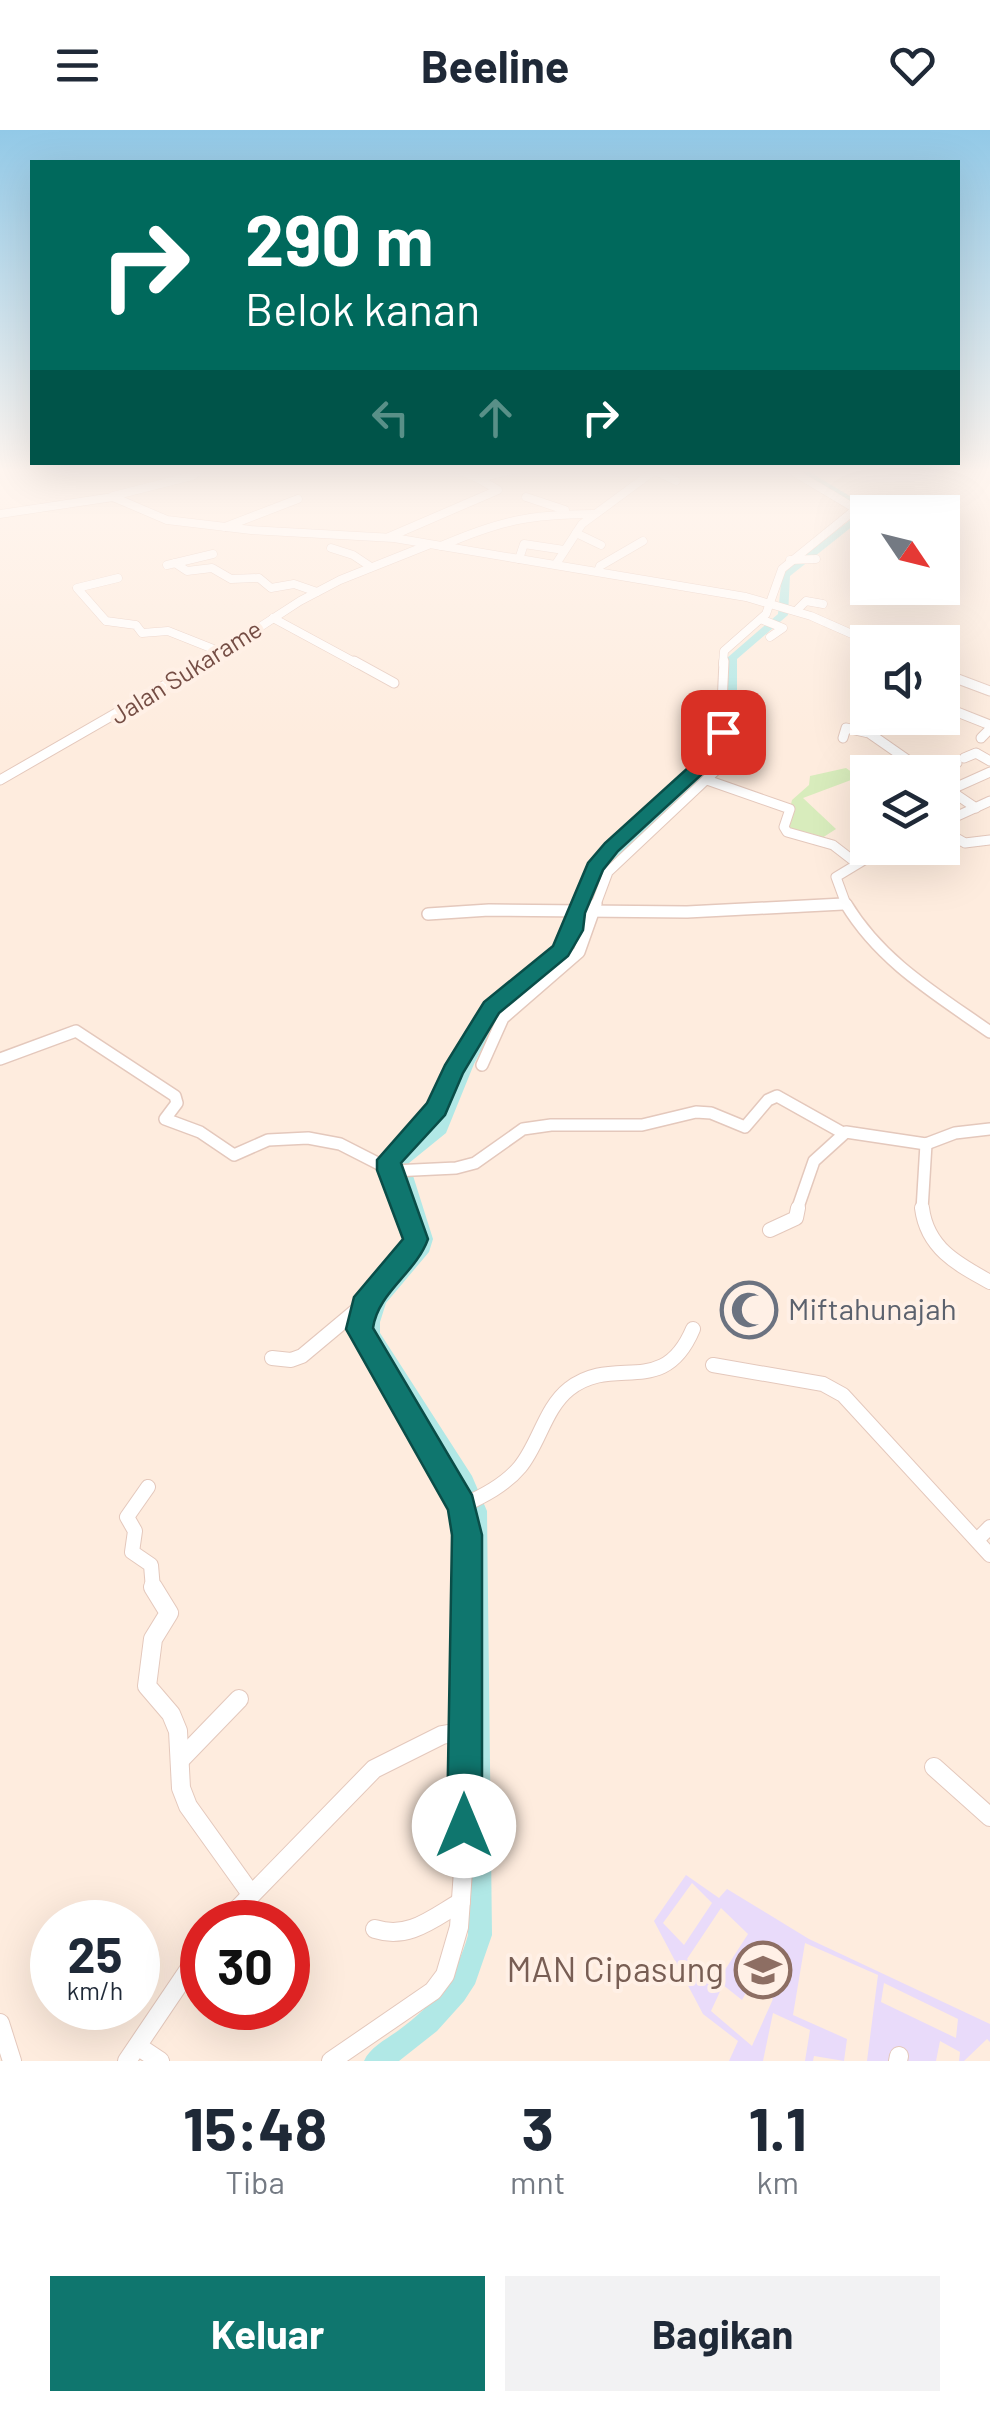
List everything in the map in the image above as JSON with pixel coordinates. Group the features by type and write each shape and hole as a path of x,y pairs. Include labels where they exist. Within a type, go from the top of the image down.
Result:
{"street":[{"path":"195,558 171,564 186,571 211,568 231,579 260,578 270,588 295,584 317,592"},
{"path":"354,558 372,566"},
{"name":"Jalan Sukarame","path":"0,780 159,692 317,592 396,558"},
{"path":"507,558 773,604 850,634"},
{"path":"556,564 559,558"},
{"path":"598,572 600,566 614,558"},
{"path":"272,1358 291,1360 302,1356 363,1305 411,1250 416,1239 393,1154 426,1124 436,1109 478,1026 505,996 560,951 616,863 705,775 722,743 724,651 770,622 774,580 797,560 816,559"},
{"path":"118,578 78,588 106,621 136,625 142,634 168,631 221,652"},
{"path":"793,610 806,601 823,604"},
{"path":"273,618 394,683"},
{"path":"770,622 783,628 770,637"},
{"path":"960,680 990,691"},
{"path":"960,714 990,727 981,738"},
{"path":"843,738 846,728 869,733 901,755"},
{"path":"960,761 976,753 990,760"},
{"path":"482,1066 504,1018 579,952 595,868 612,847 728,760"},
{"path":"705,775 792,811 784,826 788,832 834,845 850,857"},
{"path":"960,784 987,777"},
{"path":"960,797 976,808"},
{"path":"960,817 990,802"},
{"path":"960,839 966,843 990,840"},
{"path":"852,865 836,876 847,904 879,952 990,1032"},
{"path":"428,914 847,904"},
{"path":"0,1059 76,1031 175,1096 177,1103 165,1119 200,1132 234,1155 268,1140 308,1138 340,1144 397,1170 456,1168 475,1163 500,1141 524,1129 551,1125 642,1125 696,1112 711,1113 744,1127 768,1100 777,1096 843,1134"},
{"path":"770,1230 796,1218 800,1191 814,1161 843,1134 857,1131 926,1144 955,1133 990,1128"},
{"path":"926,1144 920,1207 924,1232 940,1251 990,1282"},
{"path":"331,2061 433,1991 445,1976 452,1954 461,1902 469,1502 362,1339 359,1320 363,1305"},
{"path":"469,1502 519,1468 560,1397 575,1384 620,1372 639,1375 675,1362 683,1354 693,1329"},
{"path":"712,1365 822,1384 842,1395 990,1555"},
{"path":"148,1488 126,1520 135,1531 132,1554 151,1566 152,1589 169,1613 153,1639 147,1682 175,1722 181,1788 188,1806 251,1894"},
{"path":"976,1540 990,1526"},
{"path":"181,1759 239,1699"},
{"path":"245,1900 302,1848 374,1769 387,1760 410,1754 444,1730 465,1730"},
{"path":"934,1767 990,1817"},
{"path":"375,1929 398,1935 408,1932 461,1902"},
{"path":"160,2061 133,2054 180,1980"},
{"path":"0,2023 12,2061"}],"shaded area":[{"name":"MAN Cipasung","path":"686,1875 719,1898 727,1889 809,1939 990,2024 990,2042 987,2039 964,2061 959,2061 960,2052 940,2041 936,2061 867,2061 878,1975 805,1943 793,2015 847,2039 844,2061 814,2056 813,2061 805,2061 810,2030 773,2013 763,2061 729,2061 738,2041 703,2014 654,1921","holes":["692,1883 712,1903 684,1945 663,1923","721,1908 748,1934 714,1987 687,1959","752,1982 773,1999 752,2046 711,2011 723,1985 742,2000","884,1983 958,2019 956,2038 881,2002"]}],"green space":[{"path":"846,768 850,771 850,780 803,798 836,829 822,838 785,829 792,800 809,785 810,776"}],"waterway":[{"path":"377,2061 442,2008 466,1975 480,1935 477,1511 465,1483 371,1335 371,1322 380,1298 423,1247 425,1239 400,1161 441,1129 467,1064 491,1019 572,951 599,872 731,748 732,658 783,615 785,575 807,558"}],"place":[{"name":"Miftahunajah","path":"749,1310"},
{"name":"MAN Cipasung","path":"763,1970"}],"route":[{"path":"464,1826 467,1535 462,1506 359,1329 363,1305 416,1239 389,1170 389,1160 426,1124 478,1026 492,1008 550,962 566,943 595,868 612,847 720,749 723,732"}]}
